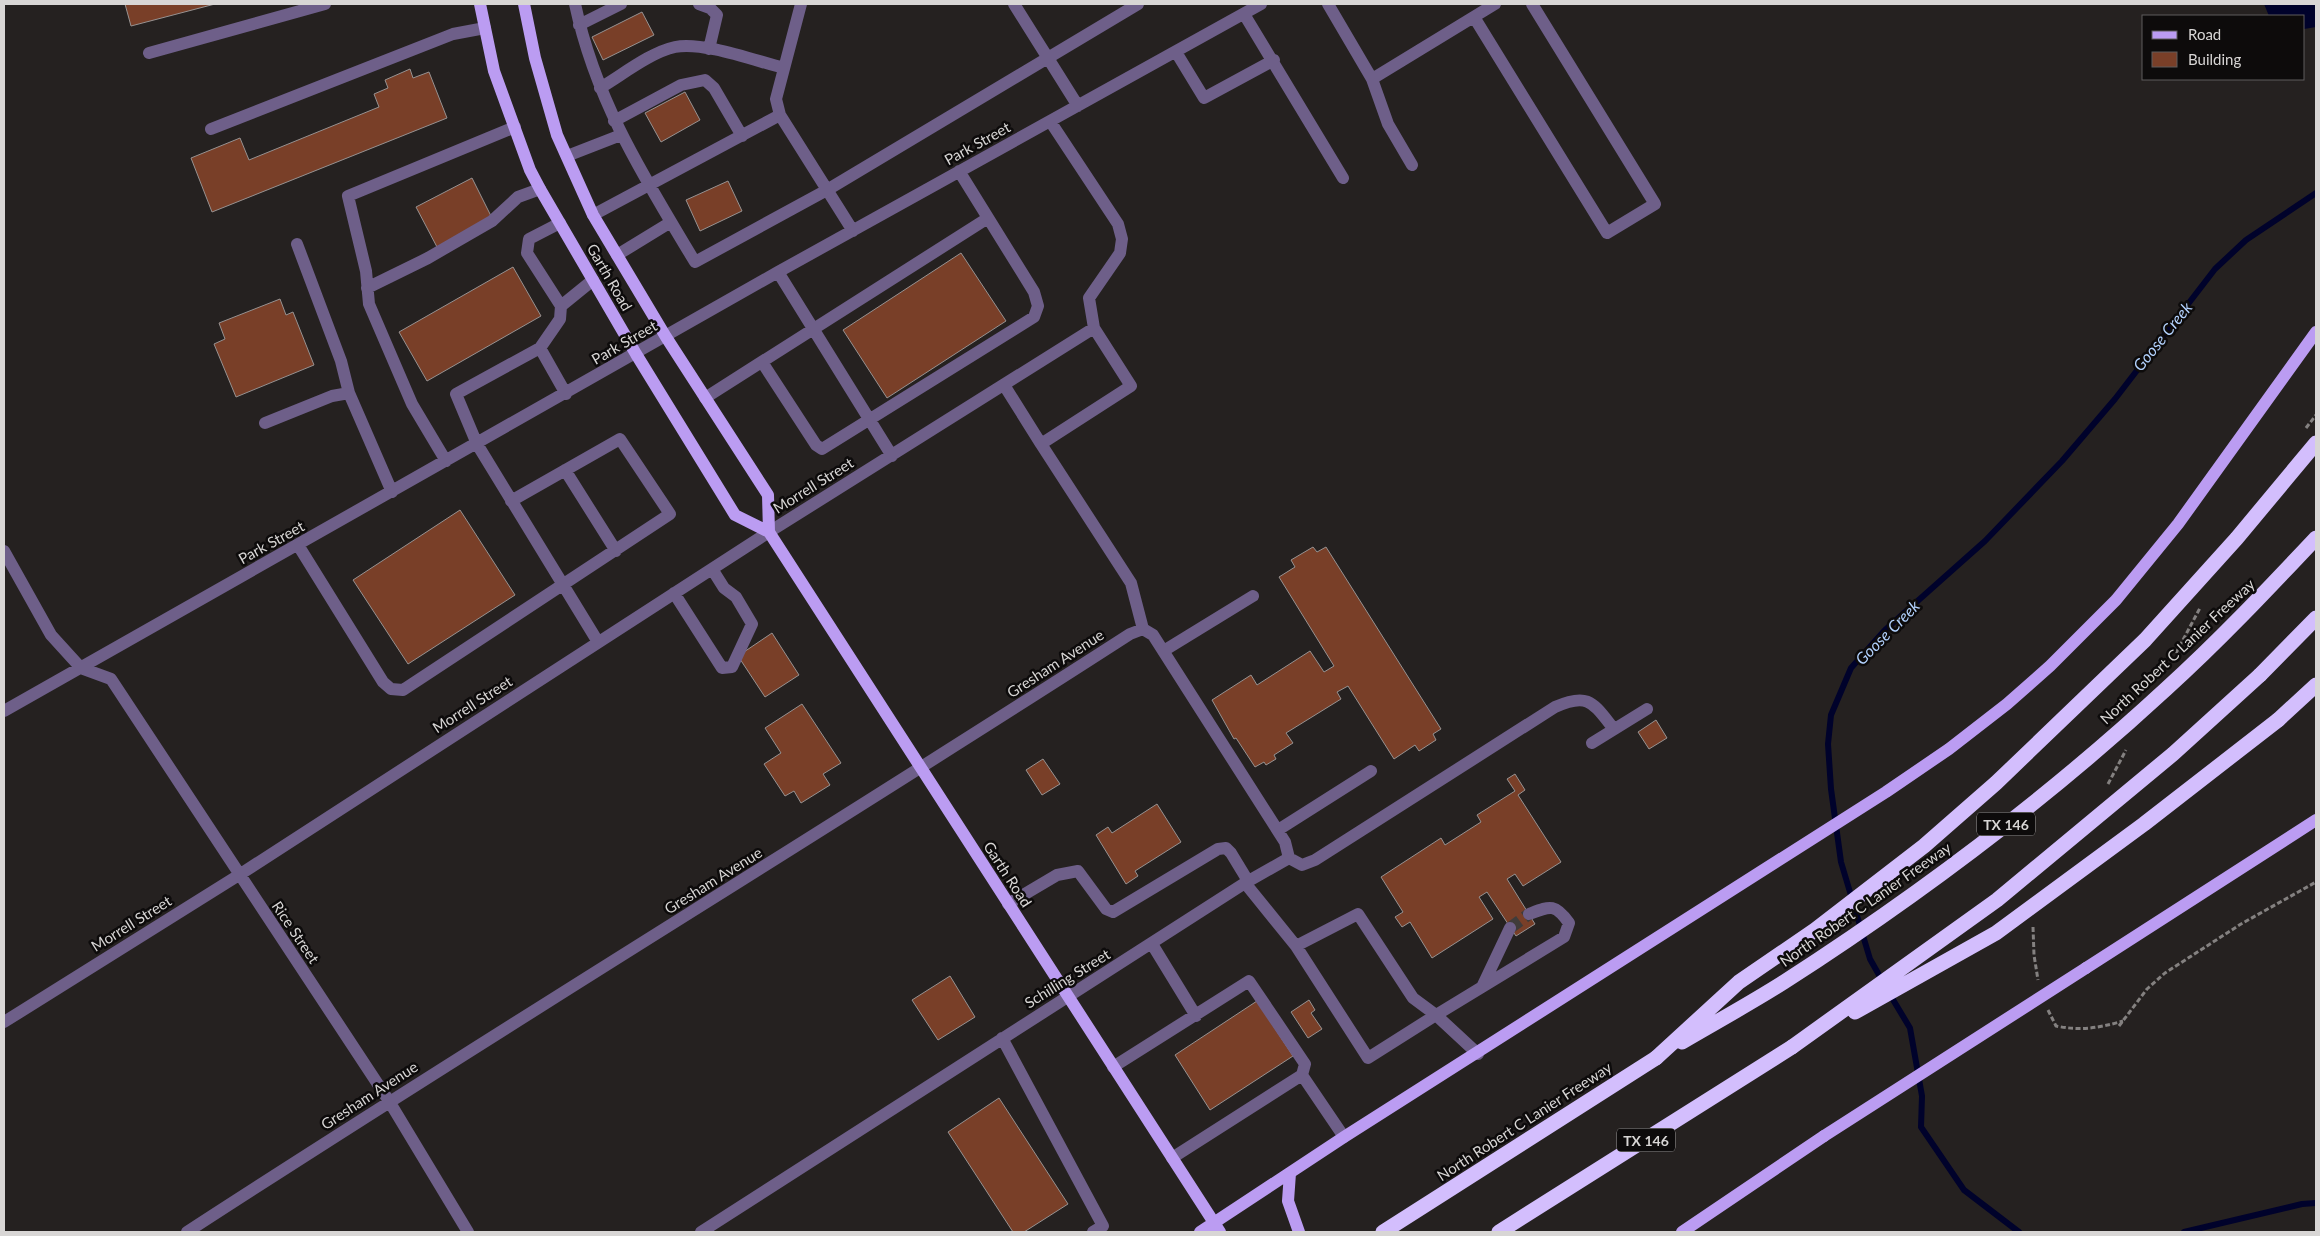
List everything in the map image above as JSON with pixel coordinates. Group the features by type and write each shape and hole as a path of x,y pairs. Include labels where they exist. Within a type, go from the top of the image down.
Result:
{"highway":[{"path":"1656,1058 1739,982 1815,930 1924,846 1996,783 2144,640 2237,538 2316,443"},
{"name":"North Robert C Lanier Freeway","path":"1383,1232 1656,1058 1783,983 1918,891 2011,820 2167,689 2249,609 2316,538"},
{"name":"TX 146","path":"1500,1232 1792,1047 1997,900 2173,754 2260,675 2316,618"},
{"path":"1792,1047 1996,933 2278,720 2316,685"}],"main road":[{"name":"Garth Road","path":"480,4 494,71 530,170 636,354 735,515 769,532 1218,1228"},
{"name":"Garth Road","path":"524,4 535,58 557,135 594,215 666,337 768,495 769,532"},
{"path":"1200,1232 1218,1228 1290,1173 1344,1137 1478,1054 1678,923 1878,797 1949,749 2007,704 2050,666 2116,600 2178,524 2316,332"},
{"path":"1682,1232 1824,1136 2316,820"},
{"path":"1290,1173 1288,1202 1299,1232"}],"street":[{"path":"149,53 325,4"},
{"path":"574,4 600,88 614,121 648,184 695,262 827,190 1138,4"},
{"path":"579,25 620,4"},
{"path":"699,4 710,8 717,15 709,49"},
{"path":"801,4 776,99 780,115 853,231"},
{"path":"1014,4 1078,106"},
{"path":"1328,4 1372,79 1388,124 1412,165"},
{"path":"1372,79 1495,4"},
{"path":"1474,17 1607,233 1655,204 1532,4"},
{"path":"1250,8 1274,60 1343,178"},
{"name":"Park Street","path":"4,711 566,394 778,272 1176,52 1250,8"},
{"path":"211,129 453,34 485,28"},
{"path":"600,88 656,55 675,47 709,49 784,68"},
{"path":"1176,52 1204,98 1274,60"},
{"path":"614,121 681,85 705,80 714,88 742,136"},
{"path":"594,215 648,184 780,115"},
{"path":"1041,444 1131,386 1094,328 1089,298 1120,253 1122,239 1118,224 1050,121"},
{"path":"446,461 412,404 368,304 366,271 348,196 515,127"},
{"path":"567,156 621,135"},
{"path":"762,362 816,445 822,449 870,421 1034,317 1038,306 1034,292 959,171"},
{"path":"367,288 428,258 492,221 518,197 540,189"},
{"path":"705,398 988,218"},
{"path":"617,255 671,222"},
{"path":"560,223 529,239 527,254 561,306 560,319 540,348 456,394 476,444 598,642"},
{"path":"297,244 341,361 349,393 392,492"},
{"path":"778,272 892,456"},
{"path":"561,306 593,280"},
{"name":"Morrell Street","path":"4,1022 239,875 769,532 1094,328"},
{"path":"540,348 566,394"},
{"path":"1004,385 1131,583 1143,629 1154,635 1165,650 1278,830 1285,842 1288,858 1302,865 1315,860 1554,707 1572,699 1588,701 1614,729"},
{"path":"265,423 332,396 349,393"},
{"path":"298,545 383,682 391,689 403,690 670,514 620,439 511,501"},
{"path":"565,470 616,551"},
{"path":"4,550 50,635 81,668"},
{"path":"674,593 722,668 732,667 752,624 736,597 724,588 712,569"},
{"path":"1165,650 1253,596"},
{"name":"Gresham Avenue","path":"188,1232 389,1101 921,768 1130,634 1143,629"},
{"name":"Rice Street","path":"81,668 111,679 389,1101 468,1232"},
{"path":"1592,743 1647,709"},
{"path":"1278,830 1371,771"},
{"path":"1008,904 1058,875 1078,871 1106,909 1113,912 1218,849 1226,848 1231,853 1247,882 1296,946 1368,1058 1564,937 1569,924 1556,909 1548,906 1529,914"},
{"name":"Schilling Street","path":"701,1232 1002,1038 1247,882 1288,858"},
{"path":"1296,946 1358,914 1413,998 1436,1015 1478,1054"},
{"path":"1482,987 1510,928"},
{"path":"1152,944 1196,1016"},
{"path":"1113,1067 1250,981 1305,1064 1302,1075 1172,1158"},
{"path":"1002,1038 1103,1226 1093,1232"},
{"path":"1302,1075 1344,1137"}],"path":[{"path":"2305,429 2316,415"},
{"path":"2175,656 2202,604"},
{"path":"2106,788 2129,744"},
{"path":"2119,1026 2147,988 2165,973 2240,924 2316,882"},
{"path":"2037,919 2033,928 2038,982"},
{"path":"2047,1008 2056,1026 2071,1029 2092,1030 2123,1021"}],"water":[{"path":"2264,4 2316,4 2316,27 2305,29 2305,15 2269,15"}],"building":[{"path":"125,4 215,4 131,26"},
{"path":"642,12 654,35 603,60 592,37"},
{"path":"410,69 413,78 429,72 447,118 212,212 191,158 240,138 249,160 379,107 374,94 388,88 385,80"},
{"path":"685,92 700,120 661,142 645,113"},
{"path":"472,178 492,218 437,247 416,207"},
{"path":"728,181 742,211 700,231 686,200"},
{"path":"961,253 1006,321 887,398 843,330"},
{"path":"513,267 541,316 427,381 399,332"},
{"path":"280,299 286,315 293,312 314,365 236,397 214,344 225,339 219,323"},
{"path":"460,510 515,595 408,664 353,580"},
{"path":"1313,547 1317,552 1326,547 1441,729 1433,734 1436,740 1419,751 1415,745 1394,759 1348,686 1337,692 1341,699 1286,733 1293,743 1274,755 1276,759 1266,765 1264,762 1255,767 1236,738 1234,739 1212,700 1251,675 1257,685 1310,651 1324,672 1334,666 1279,577 1295,567 1291,560"},
{"path":"772,633 799,675 765,697 738,656"},
{"path":"802,704 841,763 823,774 830,785 801,803 794,791 785,796 764,764 781,753 765,728"},
{"path":"1656,720 1667,738 1649,749 1638,732"},
{"path":"1043,759 1060,784 1042,795 1026,770"},
{"path":"1515,774 1525,790 1518,795 1561,862 1523,886 1515,874 1507,879 1535,924 1516,936 1487,892 1479,897 1493,919 1432,958 1410,922 1402,927 1395,917 1403,912 1381,877 1441,838 1445,845 1481,822 1477,815 1515,791 1507,779"},
{"path":"1157,804 1181,842 1135,871 1138,876 1126,884 1096,835 1108,827 1112,833"},
{"path":"950,976 975,1017 938,1040 912,1000"},
{"path":"1309,1000 1315,1010 1311,1013 1322,1029 1308,1038 1291,1012"},
{"path":"1257,1001 1293,1056 1210,1110 1175,1055"},
{"path":"999,1098 1068,1204 1024,1232 1013,1232 948,1132"}],"waterway":[{"name":"Goose Creek","path":"1883,982 1870,959 1841,862 1831,789 1828,744 1831,715 1851,668 1885,630 1985,541 2062,461 2115,399 2215,269 2246,240 2316,193"},
{"name":"Goose Creek","path":"1889,993 1910,1028 1922,1096 1921,1127 1964,1190 2019,1232"},
{"name":"Goose Creek","path":"2184,1232 2302,1204 2316,1203"}],"tunnel":[{"path":"1510,928 1529,914"}]}
